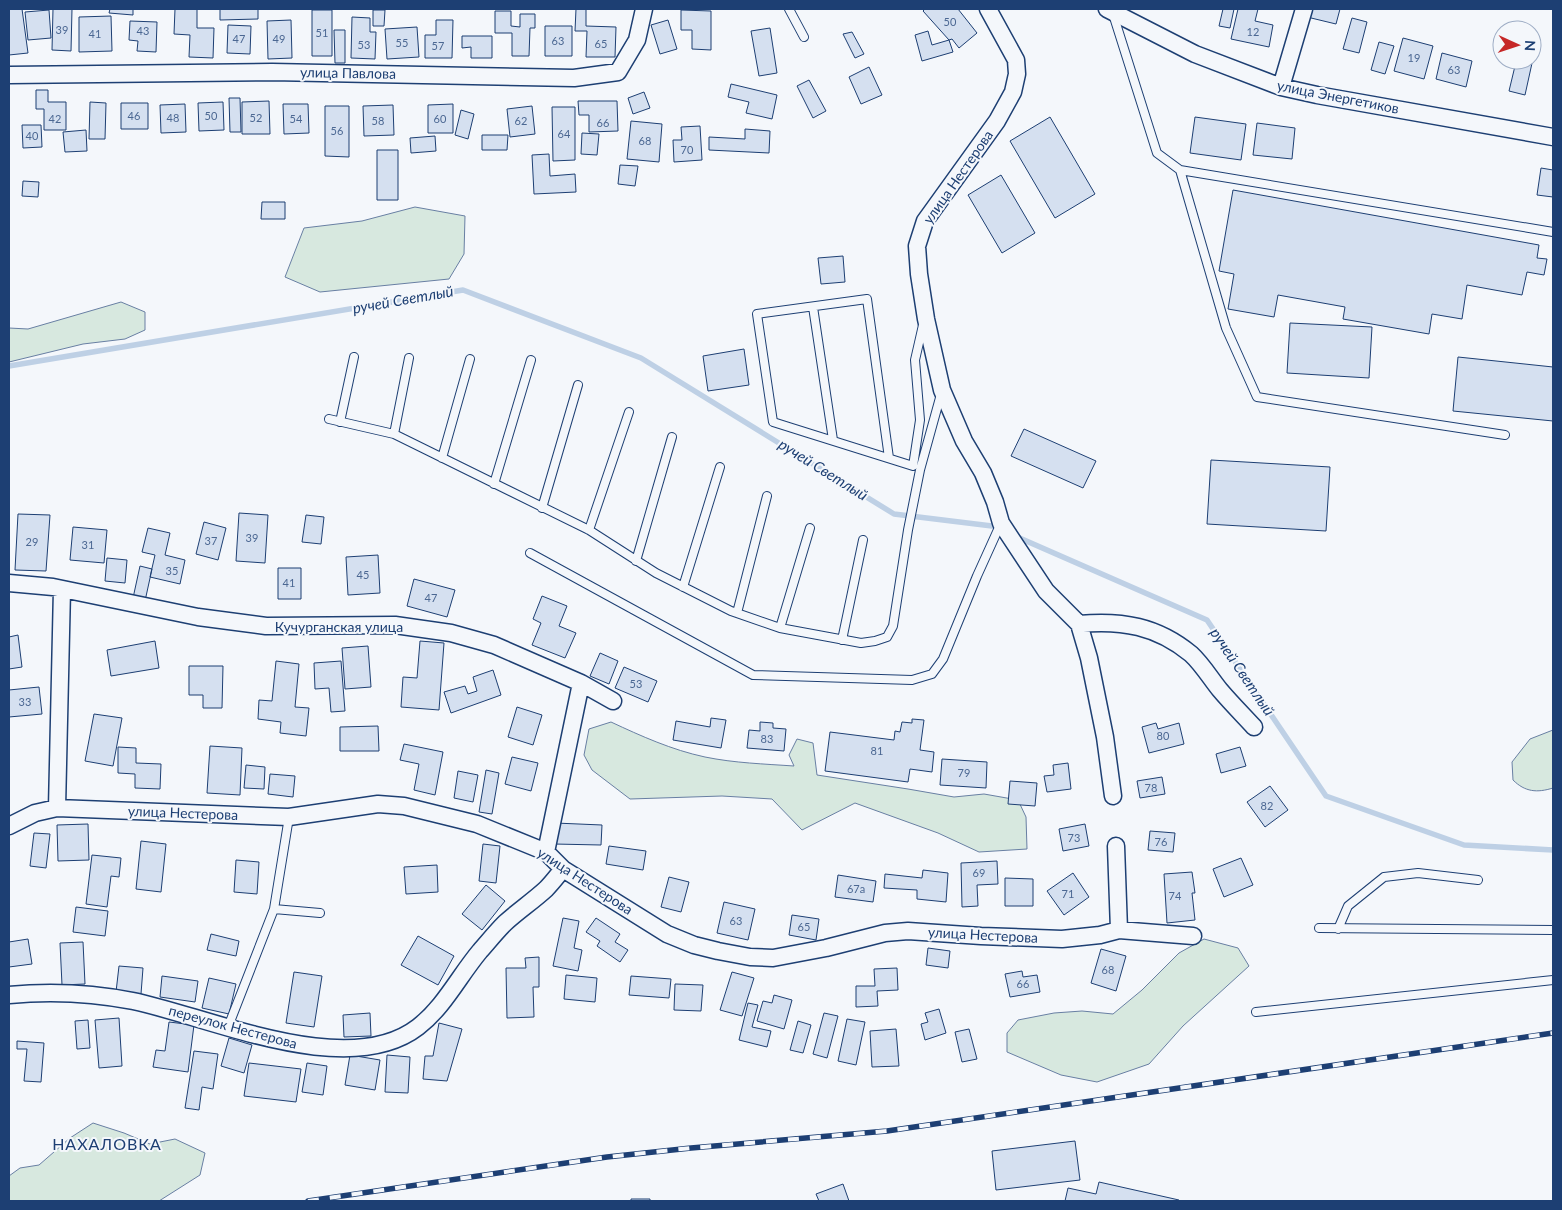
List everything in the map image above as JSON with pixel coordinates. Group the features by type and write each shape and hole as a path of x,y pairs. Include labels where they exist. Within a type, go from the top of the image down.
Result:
{"street":[{"name":"улица Павлова","path":"9,75 272,72 574,78 618,72 637,40 644,9"},
{"name":"улица Нестерова","path":"988,9 1016,60 1017,74 1013,92 996,121 925,221 917,246 919,274 925,313 942,390 964,440 984,473 1001,524 1046,591 1079,624"},
{"path":"1281,87 1304,9"},
{"name":"улица Энергетиков","path":"1110,10 1195,54 1281,87 1553,137"},
{"name":"Кучурганская улица","path":"9,582 62,589 198,617 266,626 395,625 451,633 494,645 580,683 613,701"},
{"path":"57,808 62,589"},
{"path":"1112,796 1106,737 1089,658 1079,624 1101,622 1138,627 1164,635 1192,655 1221,691 1254,727"},
{"path":"546,852 580,683"},
{"name":"улица Нестерова","path":"9,826 35,813 57,808 289,817 378,804 404,806 477,824 546,852 563,869 667,934 710,949 750,957 773,958 826,948 885,933 908,931 1062,939 1100,935 1119,930 1193,936"},
{"path":"1116,846 1119,930"},
{"name":"переулок Нестерова","path":"9,995 72,993 133,1001 279,1041 305,1046 337,1048 370,1046 394,1041 417,1028 438,1009 479,952 505,924 547,888 563,869"}],"lane":[{"path":"789,9 804,37"},
{"path":"1110,10 1157,154 1180,170 1553,232"},
{"path":"1180,170 1226,328 1257,397 1505,435"},
{"path":"889,458 867,299 757,314 773,422 913,466 920,420 916,360 925,313"},
{"path":"813,307 833,440"},
{"path":"340,422 354,357"},
{"path":"394,434 409,358"},
{"path":"442,458 470,359"},
{"path":"494,484 531,360"},
{"path":"542,508 578,386"},
{"path":"329,419 394,434 588,530 656,573 737,613 780,628 861,643 887,637 893,626 908,530 920,470 942,390"},
{"path":"588,530 629,412"},
{"path":"636,561 672,437"},
{"path":"683,587 720,467"},
{"path":"737,613 766,496"},
{"path":"530,553 753,675 912,680 932,674 943,659 977,576 1001,524"},
{"path":"780,628 810,528"},
{"path":"842,640 863,540"},
{"path":"228,1027 274,909 289,817"},
{"path":"1338,928 1348,906 1384,877 1418,874 1478,880"},
{"path":"274,909 320,913"},
{"path":"1319,928 1553,930"},
{"path":"1256,1012 1553,980"}],"shaded area":[{"path":"415,207 465,216 464,254 449,279 320,292 285,277 304,228 362,221"},
{"path":"121,302 145,312 145,330 125,339 83,344 9,362 9,328 28,329"},
{"path":"611,722 681,751 716,759 750,763 794,766 789,755 797,739 813,743 817,775 954,797 984,794 1018,800 1026,817 1027,849 979,852 938,833 855,803 802,830 772,799 722,796 630,799 592,770 584,755 589,729"},
{"path":"1553,730 1553,788 1536,791 1522,787 1513,780 1512,762 1530,739"},
{"path":"1204,939 1238,948 1249,966 1183,1026 1149,1064 1097,1082 1061,1075 1007,1052 1007,1033 1018,1020 1054,1013 1082,1011 1113,1014 1142,990 1179,953"},
{"path":"93,1123 150,1144 175,1139 205,1153 200,1175 159,1201 9,1201 9,1176 20,1168 39,1165 70,1138"}],"building":[{"path":"9,9 22,9 28,53 9,55"},
{"path":"53,9 72,9 71,51 52,50"},
{"path":"110,9 133,9 133,15 109,13"},
{"path":"175,9 197,9 197,28 214,28 213,58 189,57 190,35 174,34"},
{"path":"220,9 258,9 258,19 220,20"},
{"path":"576,9 586,9 586,26 616,27 615,57 586,57 587,31 575,31"},
{"path":"925,9 958,9 977,33 959,48 952,39 949,40 923,11"},
{"path":"1223,9 1234,9 1230,28 1219,26"},
{"path":"1238,9 1258,9 1255,21 1273,25 1269,47 1231,39"},
{"path":"1308,9 1340,9 1336,24 1307,17"},
{"path":"49,10 51,38 28,40 25,12"},
{"path":"312,10 332,10 332,56 312,56"},
{"path":"373,10 385,10 384,26 373,26"},
{"path":"681,10 711,11 711,50 692,49 692,30 681,30"},
{"path":"495,11 511,11 511,26 520,27 520,14 535,14 535,28 530,28 529,56 512,56 512,33 495,33"},
{"path":"111,16 112,51 79,52 79,17"},
{"path":"352,17 370,18 370,32 376,32 375,59 351,58"},
{"path":"1352,18 1367,22 1359,53 1343,49"},
{"path":"291,20 292,58 268,59 267,21"},
{"path":"436,20 453,20 452,58 425,58 425,35 436,35"},
{"path":"668,20 677,49 660,54 651,25"},
{"path":"130,21 157,22 156,52 137,51 138,41 129,40"},
{"path":"228,25 251,26 250,54 227,53"},
{"path":"545,26 572,26 572,56 545,56"},
{"path":"417,27 419,57 387,59 385,29"},
{"path":"770,28 777,73 759,76 751,31"},
{"path":"334,30 345,30 345,63 335,63"},
{"path":"928,31 932,45 949,40 953,52 922,61 915,35"},
{"path":"852,32 864,54 855,58 843,34"},
{"path":"462,36 492,36 492,58 471,58 471,47 462,48"},
{"path":"1403,38 1433,46 1424,79 1394,71"},
{"path":"1379,42 1394,46 1385,74 1371,70"},
{"path":"1442,53 1472,61 1466,87 1436,79"},
{"path":"869,67 882,95 861,104 849,77"},
{"path":"1514,70 1530,70 1525,95 1509,91"},
{"path":"809,80 826,111 813,118 797,86"},
{"path":"731,84 777,95 772,119 746,113 749,102 728,97"},
{"path":"36,90 48,90 48,102 66,102 66,130 44,130 44,109 36,109"},
{"path":"644,92 650,108 633,114 628,98"},
{"path":"229,98 240,98 241,132 230,132"},
{"path":"269,101 270,134 242,134 242,102"},
{"path":"578,101 617,101 618,131 589,132 589,115 579,115"},
{"path":"90,102 106,103 105,139 89,139"},
{"path":"223,102 224,130 199,131 198,103"},
{"path":"121,103 148,103 148,129 121,129"},
{"path":"185,104 186,132 161,133 160,105"},
{"path":"283,104 308,104 309,133 284,134"},
{"path":"453,104 453,133 428,133 428,105"},
{"path":"393,105 394,135 364,136 363,106"},
{"path":"325,106 349,106 349,157 325,156"},
{"path":"532,106 535,134 510,137 507,109"},
{"path":"552,107 575,107 575,160 553,161"},
{"path":"461,110 474,114 468,139 455,135"},
{"path":"1050,117 1095,194 1055,218 1010,141"},
{"path":"1195,117 1246,124 1241,160 1190,153"},
{"path":"631,121 662,124 659,162 627,159"},
{"path":"1257,123 1295,128 1292,159 1253,155"},
{"path":"22,125 41,125 42,147 23,148"},
{"path":"700,126 702,160 674,162 673,140 682,140 681,127"},
{"path":"745,129 770,131 769,153 709,150 709,137 745,139"},
{"path":"86,130 87,151 65,152 63,132"},
{"path":"582,133 599,134 597,155 581,154"},
{"path":"482,135 508,135 507,150 482,150"},
{"path":"435,136 436,151 411,153 410,138"},
{"path":"377,150 398,150 398,200 377,200"},
{"path":"549,154 550,176 575,174 576,192 534,194 532,155"},
{"path":"620,165 638,166 635,186 618,184"},
{"path":"1541,168 1553,170 1553,197 1537,195"},
{"path":"1001,175 1035,233 1002,253 968,195"},
{"path":"23,181 39,182 38,197 22,196"},
{"path":"1233,190 1539,245 1537,258 1547,259 1544,275 1527,272 1522,295 1467,285 1462,319 1432,314 1429,334 1343,319 1345,307 1278,295 1274,317 1228,309 1234,274 1219,271"},
{"path":"262,202 285,202 285,219 261,219"},
{"path":"843,256 845,282 821,284 818,258"},
{"path":"1290,323 1372,327 1369,378 1287,373"},
{"path":"744,349 749,385 708,391 703,356"},
{"path":"1458,357 1553,367 1553,421 1453,411"},
{"path":"1024,429 1096,461 1083,488 1011,456"},
{"path":"1211,460 1330,467 1326,531 1207,524"},
{"path":"239,513 268,515 265,563 236,561"},
{"path":"18,514 50,515 46,571 15,570"},
{"path":"306,515 324,517 321,544 302,542"},
{"path":"204,522 226,528 218,560 196,554"},
{"path":"73,527 107,530 104,563 70,560"},
{"path":"148,528 170,533 165,555 185,560 180,584 150,577 155,555 142,552"},
{"path":"378,555 380,593 348,595 346,557"},
{"path":"107,558 127,560 125,583 105,581"},
{"path":"140,566 152,569 145,601 133,598"},
{"path":"278,568 301,568 301,599 278,599"},
{"path":"414,579 455,590 447,617 407,606"},
{"path":"542,596 567,606 559,626 576,633 565,658 532,645 541,623 533,619"},
{"path":"18,635 22,667 9,669 9,637"},
{"path":"155,641 159,668 111,676 107,650"},
{"path":"420,641 444,643 439,710 401,707 403,677 417,678"},
{"path":"368,646 371,687 345,689 342,648"},
{"path":"600,653 618,661 609,684 590,676"},
{"path":"276,661 299,664 295,707 309,708 306,736 280,733 281,722 258,719 259,700 272,701"},
{"path":"341,661 345,711 331,712 329,688 315,689 314,663"},
{"path":"189,666 223,666 222,708 203,708 203,695 189,695"},
{"path":"624,667 657,681 648,702 615,688"},
{"path":"493,670 501,695 451,713 444,692 465,686 468,694 477,691 473,677"},
{"path":"39,687 42,714 9,717 9,690"},
{"path":"517,707 542,715 533,745 508,737"},
{"path":"94,714 122,718 113,766 85,761"},
{"path":"711,718 726,720 721,748 673,740 676,721 710,727"},
{"path":"912,719 924,720 920,750 934,752 932,772 910,769 908,782 825,771 830,732 894,740 895,731 900,732 902,722 912,723"},
{"path":"760,722 773,723 773,728 786,729 784,751 747,748 749,730 760,731"},
{"path":"1156,723 1158,729 1179,723 1184,744 1149,753 1142,727"},
{"path":"378,726 379,751 340,751 340,727"},
{"path":"404,744 443,752 435,795 414,790 419,764 400,760"},
{"path":"210,746 242,748 240,795 207,793"},
{"path":"118,747 136,748 136,763 161,764 160,789 135,788 135,774 118,773"},
{"path":"1240,747 1246,766 1221,773 1216,754"},
{"path":"512,757 538,763 531,791 505,784"},
{"path":"942,759 987,762 986,788 940,785"},
{"path":"1068,763 1071,789 1047,792 1044,776 1054,775 1053,765"},
{"path":"246,765 265,767 264,789 244,788"},
{"path":"486,770 499,773 492,814 479,812"},
{"path":"458,771 478,775 473,802 454,798"},
{"path":"270,774 295,776 293,797 268,794"},
{"path":"1162,777 1165,794 1140,798 1137,781"},
{"path":"1010,781 1037,783 1035,806 1008,804"},
{"path":"1270,786 1288,810 1265,827 1247,802"},
{"path":"555,823 602,825 601,845 554,844"},
{"path":"88,824 89,860 58,861 57,825"},
{"path":"1085,824 1089,846 1063,851 1059,829"},
{"path":"1150,831 1175,833 1173,852 1148,850"},
{"path":"34,833 50,834 46,868 30,866"},
{"path":"141,841 166,844 161,892 136,889"},
{"path":"483,844 500,846 496,883 479,881"},
{"path":"609,846 646,851 643,870 606,864"},
{"path":"92,855 121,858 119,877 111,876 107,907 86,904"},
{"path":"1241,858 1253,885 1224,897 1213,869"},
{"path":"236,860 259,862 257,894 234,892"},
{"path":"997,861 998,884 977,885 978,906 962,907 961,863"},
{"path":"437,865 438,892 406,894 404,867"},
{"path":"923,870 948,873 946,902 917,899 917,890 884,888 885,874 922,878"},
{"path":"1192,872 1195,893 1192,893 1195,920 1167,923 1164,874"},
{"path":"1073,873 1089,897 1064,915 1047,891"},
{"path":"838,875 876,881 873,902 835,897"},
{"path":"669,877 689,882 681,912 661,907"},
{"path":"1005,878 1033,879 1033,906 1005,906"},
{"path":"486,885 505,901 482,930 462,914"},
{"path":"724,902 755,909 748,940 717,933"},
{"path":"76,907 108,911 105,936 73,932"},
{"path":"792,915 819,919 816,940 789,935"},
{"path":"563,918 579,921 574,948 582,950 578,971 553,966"},
{"path":"596,918 620,934 615,942 628,950 620,962 597,946 600,941 586,932"},
{"path":"211,934 239,941 236,956 207,950"},
{"path":"418,936 454,956 438,985 401,965"},
{"path":"28,939 32,964 9,967 9,942"},
{"path":"83,942 85,984 62,985 60,943"},
{"path":"928,948 950,951 948,968 926,965"},
{"path":"1101,949 1126,956 1116,991 1091,983"},
{"path":"539,957 539,987 533,987 534,1017 507,1018 506,968 526,968 525,958"},
{"path":"119,966 143,968 141,994 116,992"},
{"path":"897,968 898,990 877,991 878,1006 856,1007 856,986 875,986 874,969"},
{"path":"1022,971 1023,977 1037,975 1040,992 1010,997 1005,974"},
{"path":"294,972 322,976 314,1027 286,1023"},
{"path":"732,972 754,978 742,1016 720,1010"},
{"path":"566,975 597,978 595,1002 564,999"},
{"path":"162,976 198,981 195,1002 160,997"},
{"path":"631,976 671,979 669,998 629,995"},
{"path":"209,978 236,984 229,1014 202,1008"},
{"path":"675,984 703,985 701,1011 674,1010"},
{"path":"774,995 792,1000 784,1029 757,1021 763,1001 772,1003"},
{"path":"748,1003 758,1005 752,1027 771,1031 767,1047 739,1040"},
{"path":"939,1009 946,1033 925,1040 921,1024 928,1022 925,1013"},
{"path":"370,1013 371,1036 344,1037 343,1015"},
{"path":"824,1013 838,1016 827,1058 813,1054"},
{"path":"119,1018 122,1066 99,1068 95,1020"},
{"path":"847,1019 865,1022 856,1065 838,1061"},
{"path":"88,1020 90,1048 77,1049 75,1021"},
{"path":"798,1021 811,1025 803,1053 790,1050"},
{"path":"169,1022 194,1025 188,1072 153,1067 156,1050 165,1051"},
{"path":"439,1023 462,1029 447,1081 423,1079 425,1056 433,1056"},
{"path":"896,1029 899,1066 872,1067 870,1031"},
{"path":"969,1029 977,1059 962,1062 955,1032"},
{"path":"229,1038 252,1045 244,1073 221,1066"},
{"path":"17,1041 44,1043 41,1082 24,1081 27,1049 17,1049"},
{"path":"194,1051 218,1054 213,1089 202,1087 199,1110 185,1108"},
{"path":"350,1055 380,1060 375,1090 345,1085"},
{"path":"387,1055 410,1057 408,1093 385,1092"},
{"path":"249,1063 301,1069 296,1102 244,1096"},
{"path":"307,1063 327,1066 323,1095 302,1092"},
{"path":"1075,1141 1080,1180 996,1190 992,1151"},
{"path":"1099,1182 1179,1201 1065,1201 1068,1188 1096,1194"},
{"path":"843,1184 849,1201 819,1201 816,1194"},
{"path":"631,1199 650,1199 650,1201 631,1201"}],"waterway":[{"name":"ручей Светлый","path":"9,366 463,290 641,358 894,514 992,526 1000,529"},
{"name":"ручей Светлый","path":"1015,536 1207,620 1326,796 1464,845 1553,850"}],"railway":[{"path":"308,1201 607,1157 887,1131 1553,1033"}],"district":[{"name":"НАХАЛОВКА","path":"107,1144"}]}
